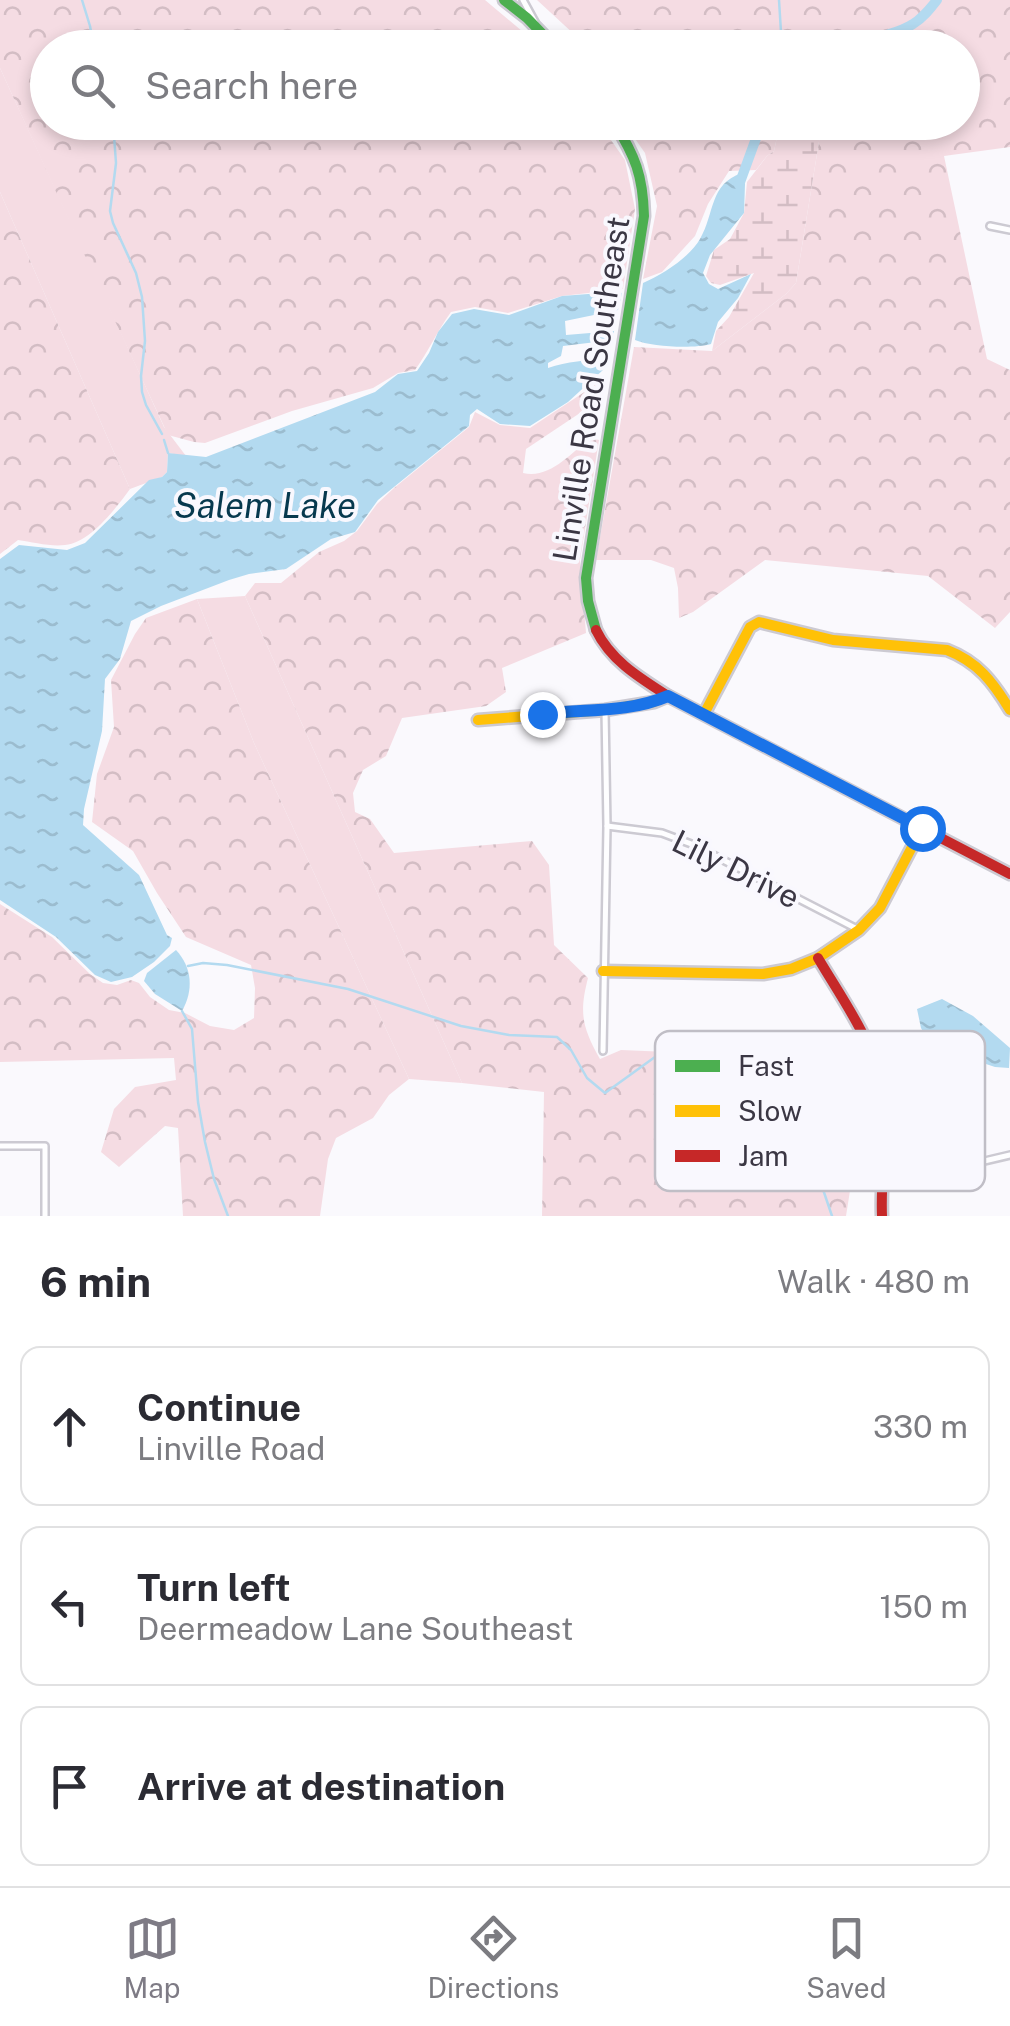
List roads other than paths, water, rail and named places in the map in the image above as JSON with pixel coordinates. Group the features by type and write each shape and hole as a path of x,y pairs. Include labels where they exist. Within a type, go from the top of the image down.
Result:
{"street":[{"path":"504,0 539,29"},
{"path":"523,0 539,29"},
{"name":"Linville Road Southeast","path":"625,140 643,186 644,216 586,578 594,622 609,652 634,675 668,696 1010,874"},
{"path":"990,226 1010,230"},
{"path":"704,714 750,627 759,622 819,638 954,651 983,668 1010,710"},
{"path":"478,720 605,710 668,696"},
{"path":"603,1051 605,710"},
{"name":"Lily Drive","path":"607,826 662,833 694,845 859,930"},
{"path":"603,971 763,974 791,969 818,958 859,930 880,908 922,828"},
{"path":"818,958 859,1031"},
{"path":"0,1146 45,1146 45,1216"},
{"path":"985,1161 1010,1155"}],"water":[{"path":"742,173 744,213 710,255 703,273 709,284 718,289 751,274 718,322 711,344 673,346 635,340 643,283 690,252 705,229 718,192"},
{"name":"Salem Lake","path":"622,293 618,310 565,321 566,335 614,331 613,340 563,346 561,356 548,363 548,368 607,357 603,370 568,402 530,426 500,424 477,409 470,415 469,426 378,500 355,532 331,539 286,569 229,580 131,621 120,659 105,679 102,731 83,825 139,875 167,935 172,938 170,946 154,962 132,977 111,982 95,975 56,937 0,900 0,559 19,545 67,550 85,543 149,480 167,472 168,453 206,457 375,392 398,374 417,371 452,314 474,309 509,315 562,296"},
{"path":"176,950 189,979 182,1011 155,994 144,981 147,973"},
{"path":"942,999 973,1016 1010,1048 1009,1068 985,1064 985,1031 923,1031 917,1009"}],"waterway":[{"path":"82,0 91,30"},
{"path":"779,0 781,30"},
{"path":"899,30 920,19 937,0"},
{"path":"114,140 116,163 110,211 142,297 142,392 162,434"},
{"path":"739,185 755,140"},
{"path":"164,440 168,453"},
{"path":"188,966 227,965 348,989 461,1026 509,1035 557,1037 571,1050 587,1078 605,1093 655,1057"},
{"path":"182,1011 192,1029 205,1142 228,1216"},
{"path":"824,1191 832,1216"}]}
